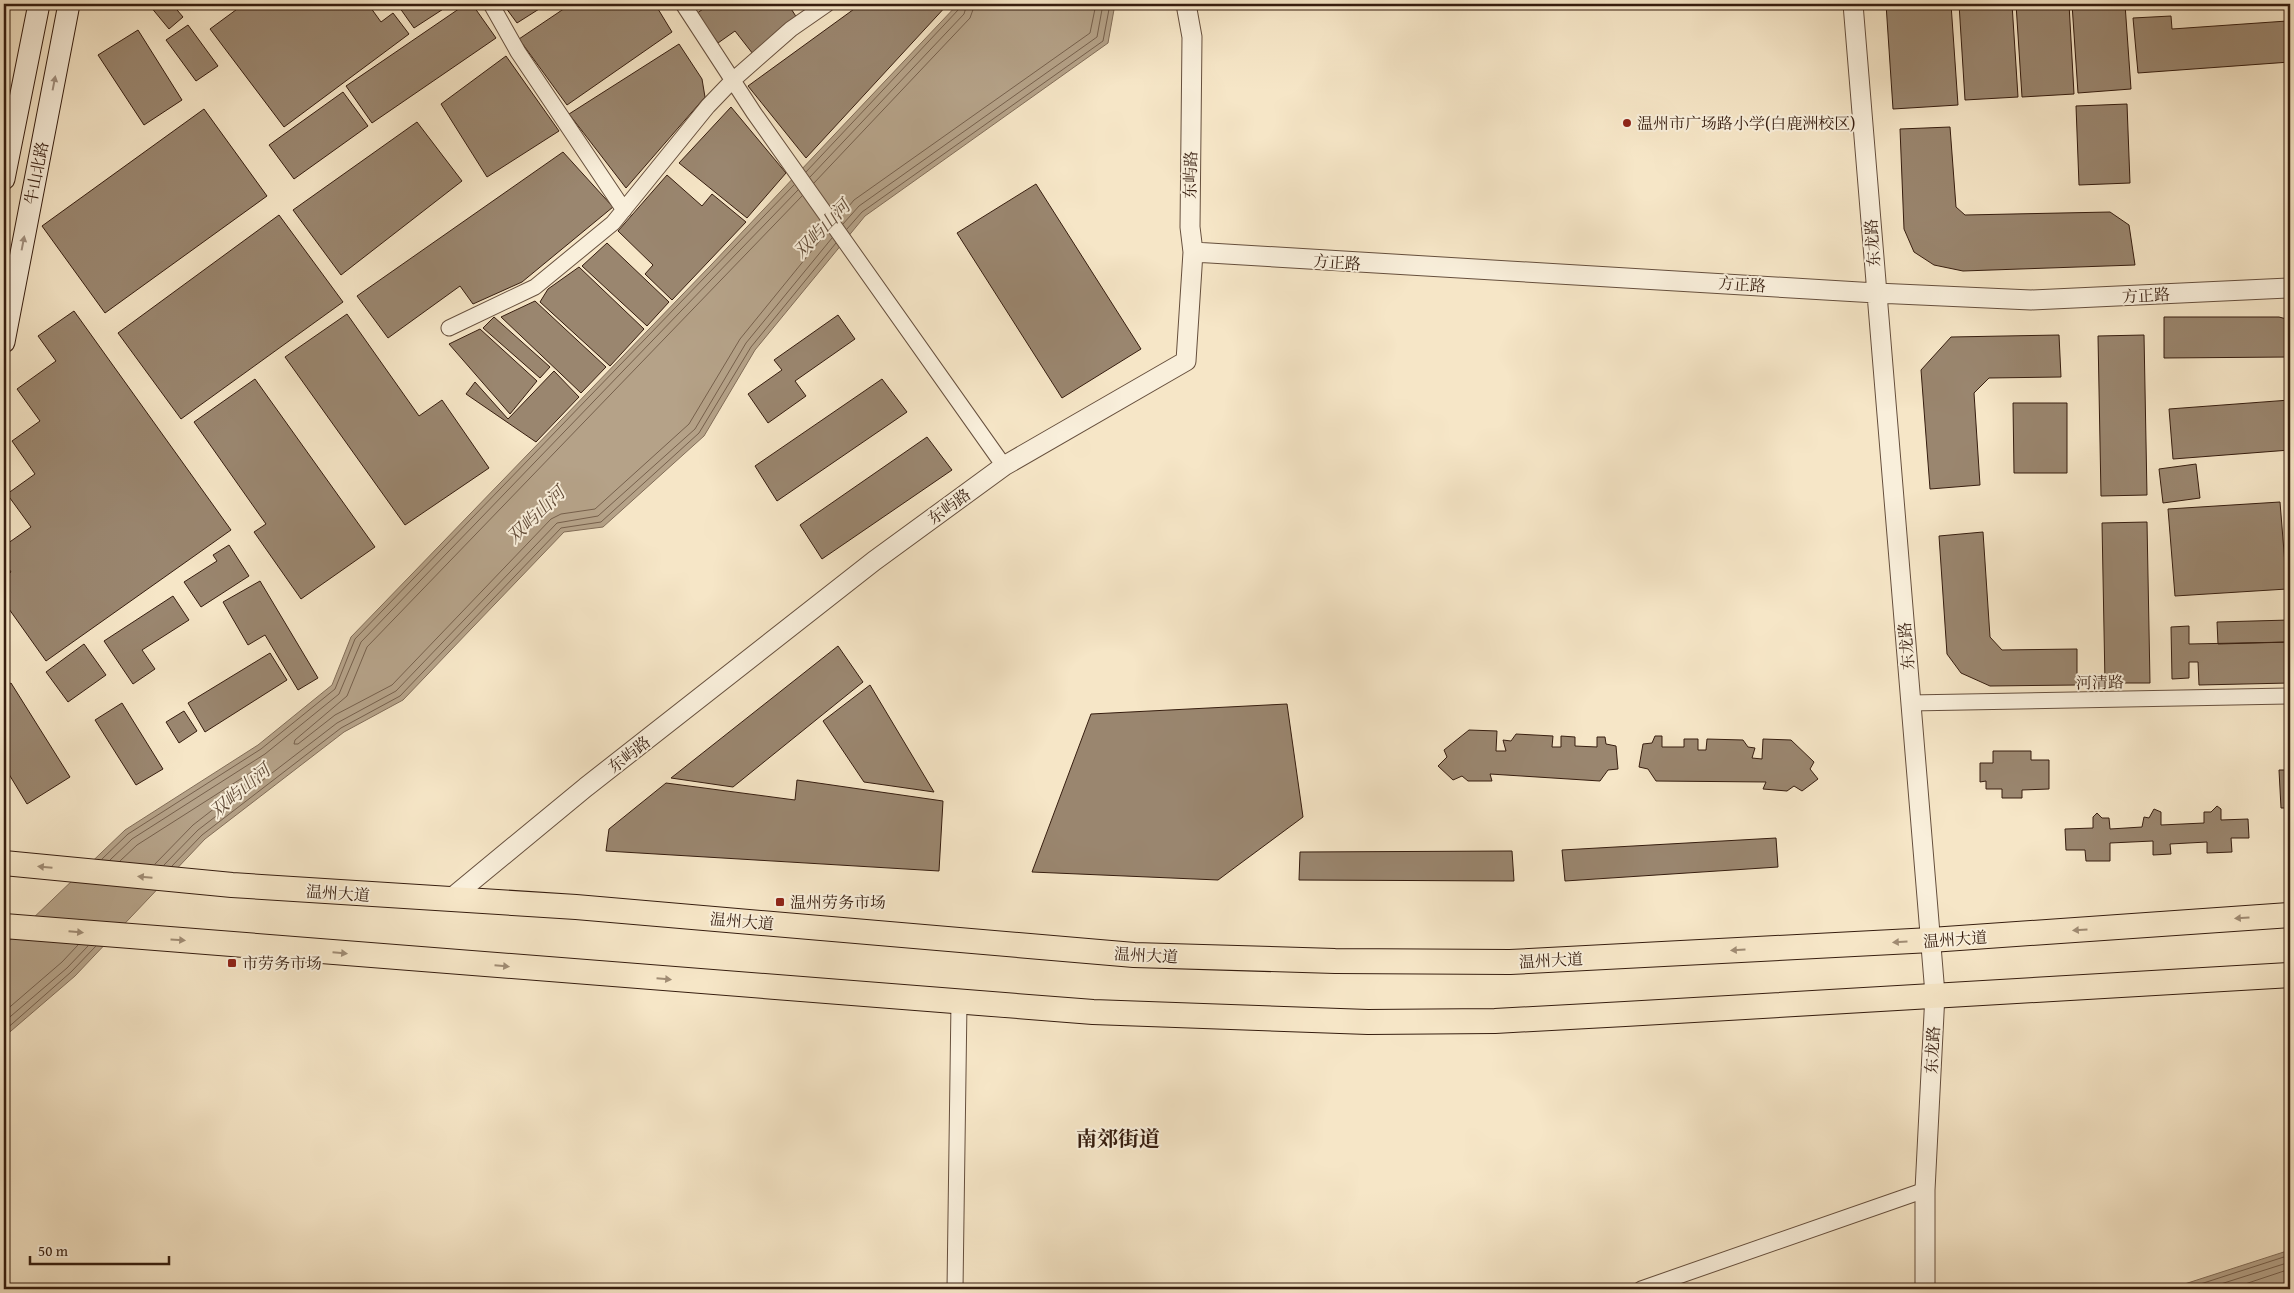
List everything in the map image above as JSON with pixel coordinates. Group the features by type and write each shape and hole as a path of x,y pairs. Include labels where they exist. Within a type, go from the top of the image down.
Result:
{"main road":[{"name":"牛山北路","path":"4,179 39,4"},
{"name":"牛山北路","path":"4,342 69,4"},
{"name":"温州大道","path":"4,863 193,881 450,900 576,907 1134,955 1316,960 1510,962 1931,940 2290,915"},
{"path":"4,926 1092,1012 1368,1022 1514,1020 1935,994 2290,975"}],"street":[{"path":"491,4 518,52 624,210"},
{"path":"683,4 793,169 1004,466"},
{"path":"450,328 535,287 613,223 708,106 733,80 791,29 827,4"},
{"name":"东屿路","path":"450,900 586,787 874,561 1004,466 1186,361 1193,252 1190,227 1192,36 1186,4"},
{"name":"东龙路","path":"1853,4 1935,994 1925,1190 1925,1289"},
{"name":"方正路","path":"1193,252 1876,293 2031,300 2290,288"},
{"name":"河清路","path":"1910,703 2290,696"},
{"path":"956,1289 959,1002"},
{"path":"1642,1289 1925,1190"}],"water":[{"name":"双屿山河","path":"958,4 1115,4 1108,43 865,216 755,350 704,436 603,527 564,532 403,700 344,732 205,839 75,976 4,1037 4,946 125,830 258,745 332,685 351,637 711,265"},
{"path":"2290,1250 2290,1289 2169,1289"}],"building":[{"path":"153,4 172,4 183,17 169,29 150,6"},
{"path":"244,4 368,4 381,22 393,13 409,34 284,127 210,29"},
{"path":"397,4 451,4 414,28"},
{"path":"466,4 472,4 496,38 372,123 346,86"},
{"path":"503,4 547,4 517,23"},
{"path":"571,4 655,4 672,32 567,105 519,39"},
{"path":"711,4 788,4 797,18 753,54 735,31 718,43 697,13"},
{"path":"861,4 948,4 806,158 748,86"},
{"path":"1886,4 1951,4 1958,105 1893,109"},
{"path":"1959,4 2012,4 2018,97 1965,100"},
{"path":"2016,4 2069,4 2074,94 2022,97"},
{"path":"2072,4 2125,4 2131,89 2078,93"},
{"path":"2171,16 2172,29 2287,21 2290,62 2138,73 2133,18"},
{"path":"188,25 218,66 196,81 166,40"},
{"path":"138,30 182,100 144,125 98,55"},
{"path":"679,44 702,79 705,97 626,188 569,114"},
{"path":"506,56 559,131 487,177 441,104"},
{"path":"343,92 368,126 294,179 269,145"},
{"path":"2127,104 2130,183 2079,185 2076,106"},
{"path":"731,107 786,173 747,218 679,163"},
{"path":"204,109 267,196 105,313 42,226"},
{"path":"417,122 462,181 341,275 293,210"},
{"path":"1950,127 1956,207 1965,215 2110,212 2129,225 2135,265 1963,271 1934,265 1914,252 1904,229 1900,129"},
{"path":"563,152 613,207 522,282 473,304 460,286 388,338 357,296"},
{"path":"667,175 702,206 712,194 746,222 672,300 645,274 653,265 618,231"},
{"path":"1036,184 1141,349 1062,398 957,233"},
{"path":"279,215 343,302 181,419 118,333"},
{"path":"607,243 669,302 647,326 582,266"},
{"path":"579,267 644,329 610,366 540,302 548,289"},
{"path":"535,301 606,367 581,393 501,317"},
{"path":"74,311 231,530 46,661 4,602 4,577 11,572 4,562 4,546 31,527 7,494 35,474 12,441 40,421 17,389 56,361 38,336"},
{"path":"347,314 419,416 442,400 489,468 405,525 285,357"},
{"path":"838,315 855,339 795,381 806,396 768,423 748,394 782,370 774,360"},
{"path":"494,317 550,367 540,378 483,328"},
{"path":"2164,317 2279,317 2290,320 2290,357 2164,358"},
{"path":"480,329 537,381 510,414 449,344"},
{"path":"2059,335 2061,377 1989,378 1974,393 1980,485 1930,489 1921,370 1951,337"},
{"path":"2144,335 2147,495 2101,496 2098,336"},
{"path":"554,371 579,397 536,442 466,394 475,382 508,419"},
{"path":"255,379 375,547 301,599 254,532 266,524 194,422"},
{"path":"882,379 907,412 777,501 755,466"},
{"path":"2290,400 2290,450 2173,459 2169,409"},
{"path":"2013,403 2067,403 2067,473 2014,473"},
{"path":"927,437 952,470 822,559 800,525"},
{"path":"2196,464 2200,498 2163,503 2159,469"},
{"path":"2280,502 2287,589 2175,596 2168,509"},
{"path":"2147,522 2150,683 2105,683 2102,523"},
{"path":"1983,532 1990,637 2002,650 2077,649 2077,685 1990,686 1961,673 1947,654 1939,536"},
{"path":"229,545 249,576 201,607 184,582 217,561 213,555"},
{"path":"260,581 318,678 298,690 265,635 248,645 223,602"},
{"path":"173,596 189,620 142,650 155,669 133,684 104,641"},
{"path":"2290,620 2290,642 2218,644 2217,622"},
{"path":"2189,626 2189,644 2290,642 2290,683 2199,685 2198,662 2189,662 2189,678 2172,679 2171,627"},
{"path":"84,644 106,675 68,702 46,672"},
{"path":"838,646 863,682 733,787 671,778"},
{"path":"270,653 287,680 205,732 188,703"},
{"path":"11,683 70,777 27,804 4,766 4,687"},
{"path":"870,685 934,792 864,782 823,721"},
{"path":"122,703 163,769 136,785 95,720"},
{"path":"1287,704 1303,817 1218,880 1032,872 1091,714"},
{"path":"184,711 197,731 179,743 166,722"},
{"path":"1469,730 1497,731 1496,751 1506,751 1503,740 1511,741 1516,734 1553,736 1552,747 1561,747 1561,736 1575,737 1575,746 1597,747 1597,737 1605,737 1606,744 1616,746 1618,769 1608,770 1600,781 1490,774 1492,781 1468,781 1462,776 1453,780 1438,766 1447,757 1444,750"},
{"path":"1655,736 1662,736 1662,747 1684,747 1684,739 1698,739 1698,750 1706,750 1707,739 1743,740 1748,747 1755,748 1752,758 1762,759 1763,739 1791,740 1814,762 1810,769 1818,779 1802,791 1794,786 1787,791 1763,789 1766,782 1656,781 1648,769 1639,767 1643,744 1652,743"},
{"path":"1993,751 2031,751 2031,760 2049,760 2049,789 2022,790 2022,798 2002,798 2002,789 1986,789 1986,781 1980,782 1980,763 1993,763"},
{"path":"2279,770 2290,770 2290,816 2286,816 2285,808 2281,808"},
{"path":"797,780 943,801 939,871 606,851 609,829 666,783 795,800"},
{"path":"2217,806 2221,809 2221,820 2248,819 2249,838 2231,838 2232,852 2207,853 2207,842 2170,844 2171,854 2153,855 2153,841 2110,843 2110,861 2086,861 2085,850 2066,850 2065,829 2093,828 2093,817 2097,813 2102,818 2109,818 2110,829 2142,827 2144,817 2149,818 2154,809 2161,812 2161,825 2204,823 2204,812 2211,812"},
{"path":"1776,838 1778,867 1565,881 1562,850"},
{"path":"1512,851 1514,881 1299,880 1300,852"}],"place":[{"name":"温州市广场路小学(白鹿洲校区)","path":"1627,123"},
{"name":"温州劳务市场","path":"780,902"},
{"name":"市劳务市场","path":"232,963"}],"district":[{"name":"南郊街道","path":"1118,1139"}]}
